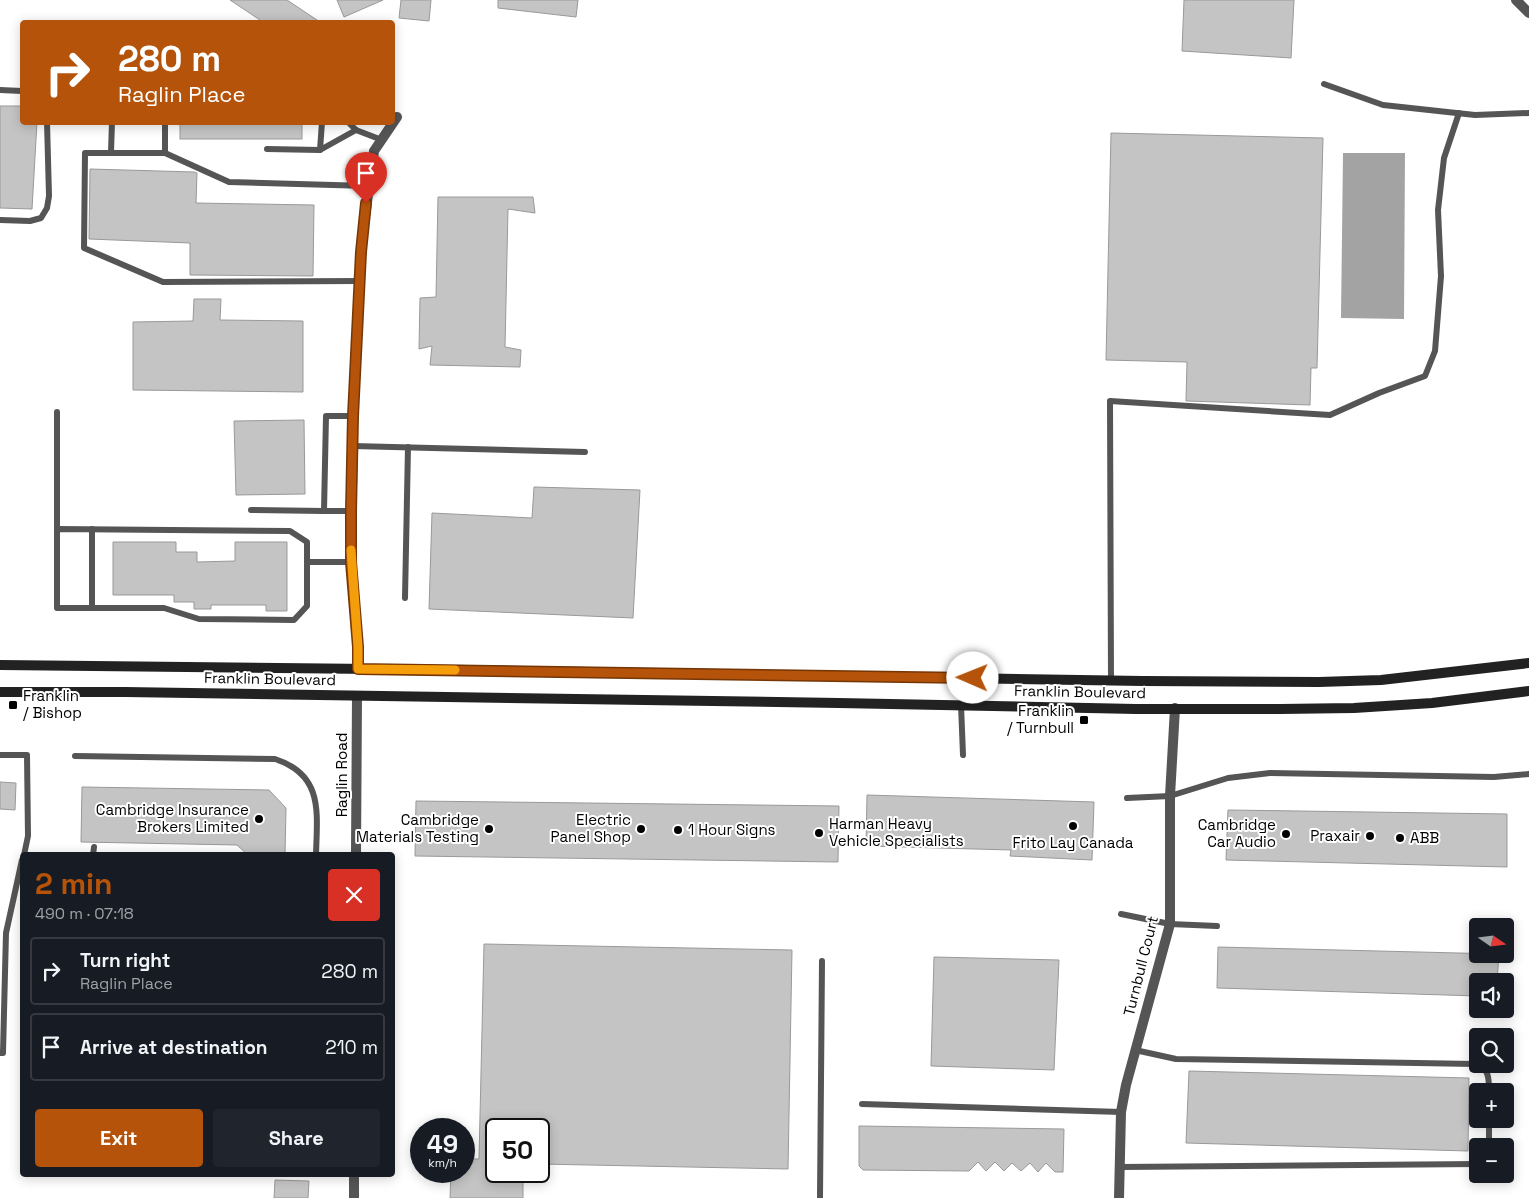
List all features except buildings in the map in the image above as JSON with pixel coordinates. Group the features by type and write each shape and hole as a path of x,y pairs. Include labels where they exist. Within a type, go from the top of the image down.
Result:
{"main road":[{"name":"Franklin Boulevard","path":"0,665 1319,682 1380,680 1529,663"},
{"name":"Franklin Boulevard","path":"0,692 1136,709 1354,708 1432,703 1529,690"}],"street":[{"path":"1516,0 1529,13"},
{"path":"358,669 351,562 351,511 353,416 362,238 374,151 392,125"},
{"name":"Raglin Road","path":"356,852 357,696"},
{"name":"Turnbull Court","path":"1119,1198 1121,1112 1135,1050 1170,924 1170,796 1175,708"},
{"path":"354,1177 354,1198"}],"lane":[{"path":"1324,84 1383,105 1475,115 1529,113"},
{"path":"0,90 20,91"},
{"path":"1111,680 1110,401 1330,415 1379,393 1425,376 1436,350 1441,276 1438,210 1444,158 1459,113"},
{"path":"0,220 30,221 41,218 47,208 49,196 47,125"},
{"path":"111,152 112,125"},
{"path":"165,125 165,153"},
{"path":"320,150 322,125"},
{"path":"351,125 356,130 382,140"},
{"path":"267,149 320,150 356,130"},
{"path":"360,281 163,282 84,248 85,153 165,153 229,182 368,186"},
{"path":"57,412 57,529 57,608 164,608 199,619 294,620 307,606 307,542 290,531 57,529"},
{"path":"324,510 326,416 353,416"},
{"path":"353,446 584,452"},
{"path":"405,598 408,447"},
{"path":"251,510 351,511"},
{"path":"92,529 92,607"},
{"path":"307,562 351,562"},
{"path":"961,705 963,755"},
{"path":"0,755 27,755 28,836 25,852"},
{"path":"75,756 275,759 302,774 308,781 315,796 317,805 316,852"},
{"path":"1127,798 1170,796 1228,778 1270,773 1494,777 1529,774"},
{"path":"94,847 94,852"},
{"path":"0,1053 3,1053 6,933 20,869"},
{"path":"1121,914 1170,924 1216,926"},
{"path":"820,1198 822,961"},
{"path":"1135,1050 1176,1059 1475,1064 1481,1065 1486,1070 1490,1077 1490,1083"},
{"path":"862,1104 1121,1112"},
{"path":"1120,1167 1469,1164"}],"shaded area":[{"path":"1343,153 1405,153 1404,319 1341,318"}],"slow traffic":[{"path":"351,550 358,669 455,670"}],"place":[{"name":"Franklin / Bishop","path":"13,705"},
{"name":"Franklin / Turnbull","path":"1084,720"},
{"name":"Cambridge Insurance Brokers Limited","path":"259,819"},
{"name":"Frito Lay Canada","path":"1073,826"},
{"name":"Cambridge Materials Testing","path":"489,829"},
{"name":"Electric Panel Shop","path":"641,829"},
{"name":"1 Hour Signs","path":"678,830"},
{"name":"Harman Heavy Vehicle Specialists","path":"819,833"},
{"name":"Cambridge Car Audio","path":"1286,834"},
{"name":"Praxair","path":"1370,836"},
{"name":"ABB","path":"1400,838"}],"route":[{"path":"366,203 361,252 353,416 351,511 351,562 358,669 973,678"}]}
